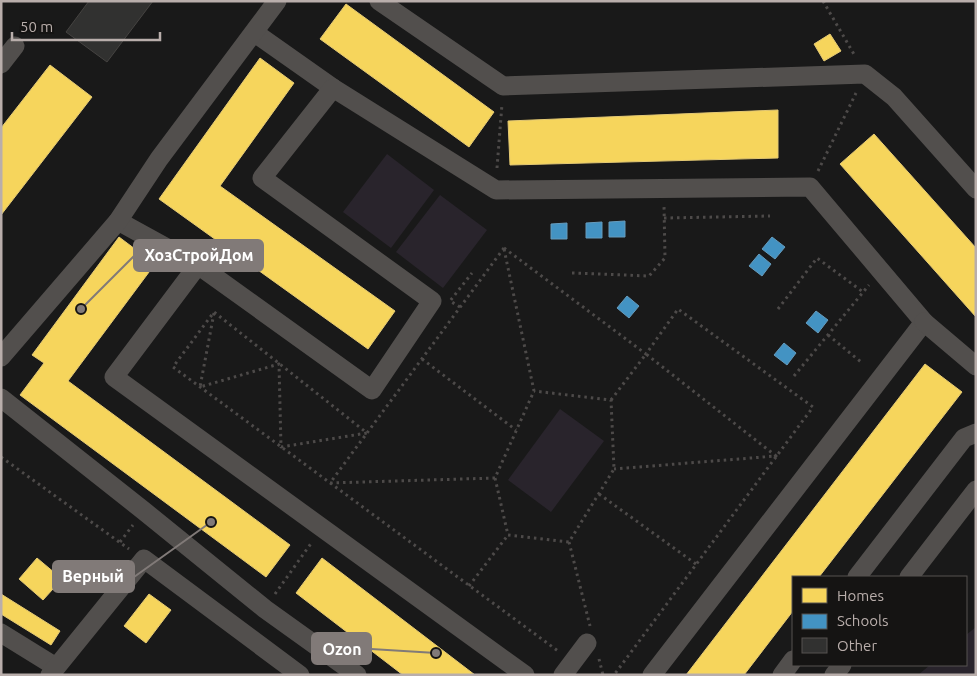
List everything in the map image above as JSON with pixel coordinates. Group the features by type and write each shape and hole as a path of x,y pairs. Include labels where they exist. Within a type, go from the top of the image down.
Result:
{"lane":[{"path":"1,357 118,221 159,159 278,1"},
{"path":"379,1 503,86 865,74 894,97 976,189"},
{"path":"255,33 333,88 496,190 810,187 924,322 976,366"},
{"path":"1,64 15,46"},
{"path":"118,221 198,265 372,390 432,300 262,178 333,88"},
{"path":"198,265 114,377 525,675"},
{"path":"652,675 924,322"},
{"path":"1,398 265,609 357,675"},
{"path":"858,576 964,438 976,433"},
{"path":"910,576 976,490"},
{"path":"1,633 53,671 144,559 300,675"},
{"path":"563,675 592,642"},
{"path":"782,675 792,661"}],"path":[{"path":"810,187 865,74 823,1"},
{"path":"496,190 503,86"},
{"path":"572,273 650,276 665,258 663,188"},
{"path":"664,218 770,216"},
{"path":"330,483 504,248"},
{"path":"504,248 646,354 776,456"},
{"path":"470,586 508,535 495,478 534,392 504,248"},
{"path":"778,309 817,258 863,292"},
{"path":"794,376 880,271"},
{"path":"460,307 450,301 472,273"},
{"path":"603,675 592,642 569,542 614,469 612,400 678,309 813,407 614,675"},
{"path":"214,312 367,433"},
{"path":"200,387 214,312"},
{"path":"214,312 173,367 560,652"},
{"path":"828,335 861,362"},
{"path":"422,359 516,430"},
{"path":"200,387 279,364"},
{"path":"279,364 281,447"},
{"path":"534,392 612,400"},
{"path":"281,447 367,433"},
{"path":"614,469 776,456"},
{"path":"1,457 120,542"},
{"path":"330,483 495,478"},
{"path":"599,494 696,564"},
{"path":"265,609 322,528"},
{"path":"508,535 569,542"}],"shaded area":[{"path":"387,154 434,190 391,248 343,212"},
{"path":"440,195 487,230 443,288 396,252"},
{"path":"560,409 604,441 551,512 508,480"},
{"path":"976,627 976,675 918,675 929,666 967,666 967,634"}],"building: Homes":[{"path":"346,4 494,112 469,147 320,39"},
{"path":"830,34 841,51 824,61 814,44"},
{"path":"260,58 294,83 220,186 395,311 368,349 159,199"},
{"path":"50,65 92,97 1,215 1,128"},
{"path":"778,110 778,158 510,165 508,121"},
{"path":"874,134 976,248 976,317 840,164"},
{"path":"119,237 155,264 68,381 290,545 266,577 20,395 44,363 32,355"},
{"path":"925,364 962,392 820,576 792,576 792,612 744,675 686,675"},
{"path":"37,558 62,579 43,600 19,579"},
{"path":"322,558 475,675 403,675 296,593"},
{"path":"1,594 60,631 51,645 1,614"},
{"path":"149,594 171,610 146,643 124,626"}],"building: Schools":[{"path":"625,221 625,237 609,237 609,222"},
{"path":"602,222 602,238 586,238 586,223"},
{"path":"567,223 567,239 551,239 551,224"},
{"path":"772,237 785,247 775,259 762,249"},
{"path":"759,254 771,264 762,276 749,266"},
{"path":"627,296 639,306 629,318 617,308"},
{"path":"816,311 828,320 818,333 806,323"},
{"path":"784,343 796,353 787,365 774,355"}],"building: Other":[{"path":"89,1 153,1 107,62 66,32"}],"place":[{"name":"ХозСтройДом","path":"81,309"},
{"name":"Верный","path":"211,522"},
{"name":"Ozon","path":"436,653"}]}
